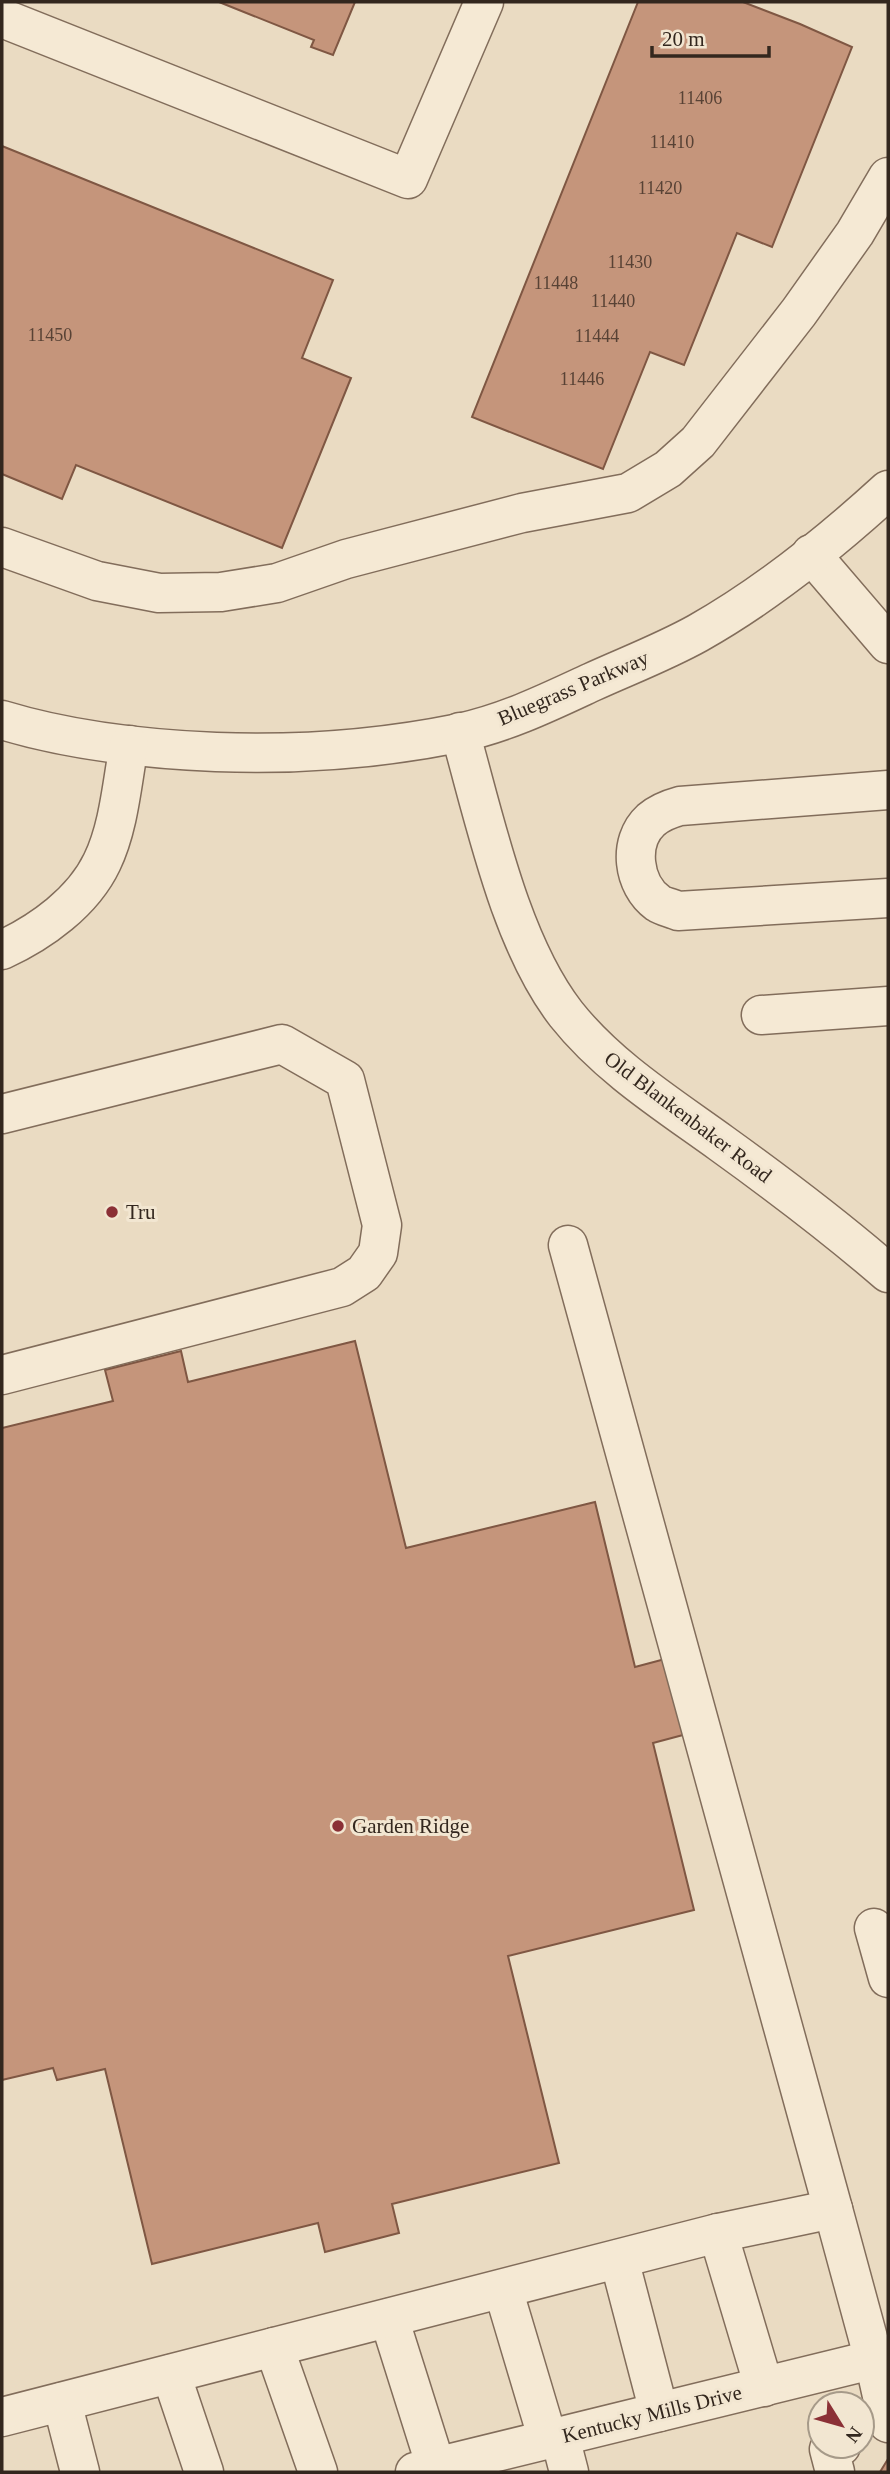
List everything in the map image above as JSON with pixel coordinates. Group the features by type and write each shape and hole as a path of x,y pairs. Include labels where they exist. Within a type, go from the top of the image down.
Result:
{"street":[{"path":"2,18 408,179 484,2"},
{"path":"2,547 97,581 159,593 221,592 277,583 346,559 522,513 628,493 668,469 698,442 799,313 855,233 888,177"},
{"name":"Bluegrass Parkway","path":"2,720 88,740 167,750 260,753 373,747 460,732 523,714 697,634 764,591 848,526 888,490"},
{"path":"811,554 888,644"},
{"name":"Old Blankenbaker Road","path":"460,732 500,873 517,922 542,976 565,1013 595,1046 633,1080 758,1169 888,1273"},
{"path":"2,950 47,924 80,895 102,862 113,828 129,745"},
{"path":"888,790 673,808 650,821 642,832 636,862 645,891 660,904 678,911 888,898"},
{"path":"761,1015 888,1006"},
{"path":"2,1114 282,1044 345,1080 382,1225 378,1253 364,1273 342,1287 2,1375"},
{"path":"568,1245 833,2208 881,2358 888,2423"},
{"path":"873,1928 888,1978"},
{"path":"2,2417 718,2233 833,2208"},
{"path":"718,2233 764,2387"},
{"path":"619,2259 659,2412"},
{"path":"503,2289 559,2450"},
{"path":"389,2318 425,2470"},
{"path":"274,2347 318,2472"},
{"name":"Kentucky Mills Drive","path":"425,2470 559,2450 659,2412 881,2358"},
{"path":"171,2374 204,2472"},
{"path":"62,2402 80,2472"}],"building":[{"path":"219,2 355,2 333,55 311,47 314,40"},
{"path":"638,2 743,2 852,47 772,247 737,233 684,365 650,352 603,469 472,417"},
{"path":"2,146 333,280 302,358 351,378 282,548 76,465 62,499 2,474"},
{"name":"Garden Ridge","path":"355,1341 406,1548 595,1502 635,1667 665,1659 683,1735 653,1743 694,1910 508,1956 559,2163 392,2204 399,2233 325,2252 318,2223 152,2264 105,2069 57,2080 53,2068 2,2080 2,1428 113,1401 105,1370 181,1351 188,1382"},
{"path":"888,2459 888,2472 880,2472"}],"place":[{"name":"Tru","path":"112,1212"},
{"name":"Garden Ridge","path":"338,1826"}]}
